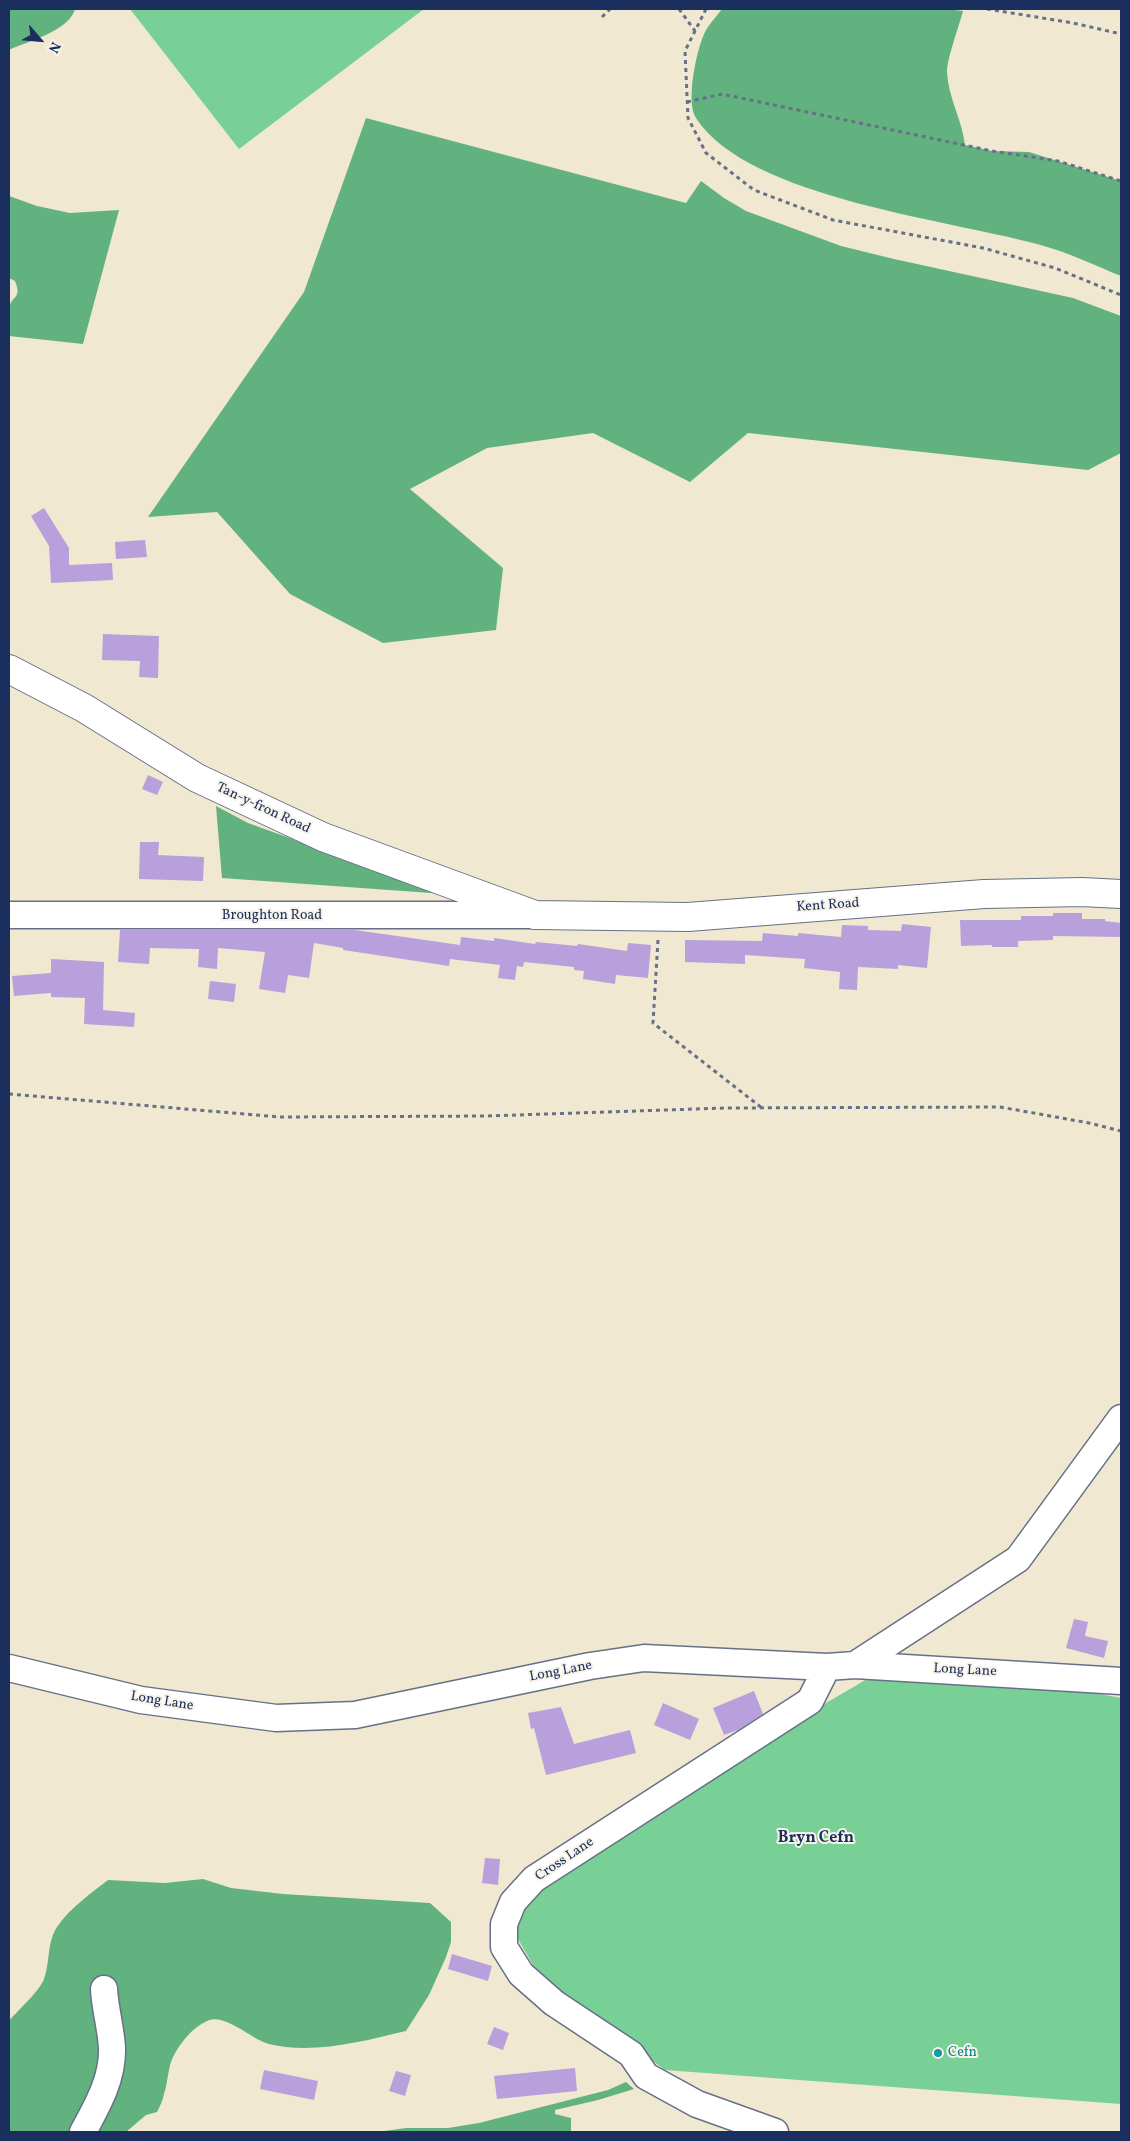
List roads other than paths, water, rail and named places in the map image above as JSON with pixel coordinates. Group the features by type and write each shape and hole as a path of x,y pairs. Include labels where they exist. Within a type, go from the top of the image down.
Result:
{"main road":[{"name":"Tan-y-fron Road","path":"9,669 84,708 206,783 322,837 535,915"},
{"name":"Kent Road","path":"535,915 688,917 984,894 1082,892 1121,894"}],"street":[{"name":"Broughton Road","path":"9,915 535,915"},
{"path":"855,1665 1018,1559 1121,1418"},
{"name":"Long Lane","path":"9,1668 141,1700 276,1718 355,1715 590,1666 644,1658 827,1667 855,1665 1121,1681"},
{"name":"Cross Lane","path":"775,2132 697,2104 646,2076 631,2054 554,2003 521,1974 504,1947 504,1924 513,1902 534,1879 810,1701 827,1667"},
{"path":"83,2132 103,2095 109,2072 112,2049 104,1989"}],"place":[{"name":"Cefn","path":"938,2053"}],"district":[{"name":"Bryn Cefn","path":"816,1839"}]}
